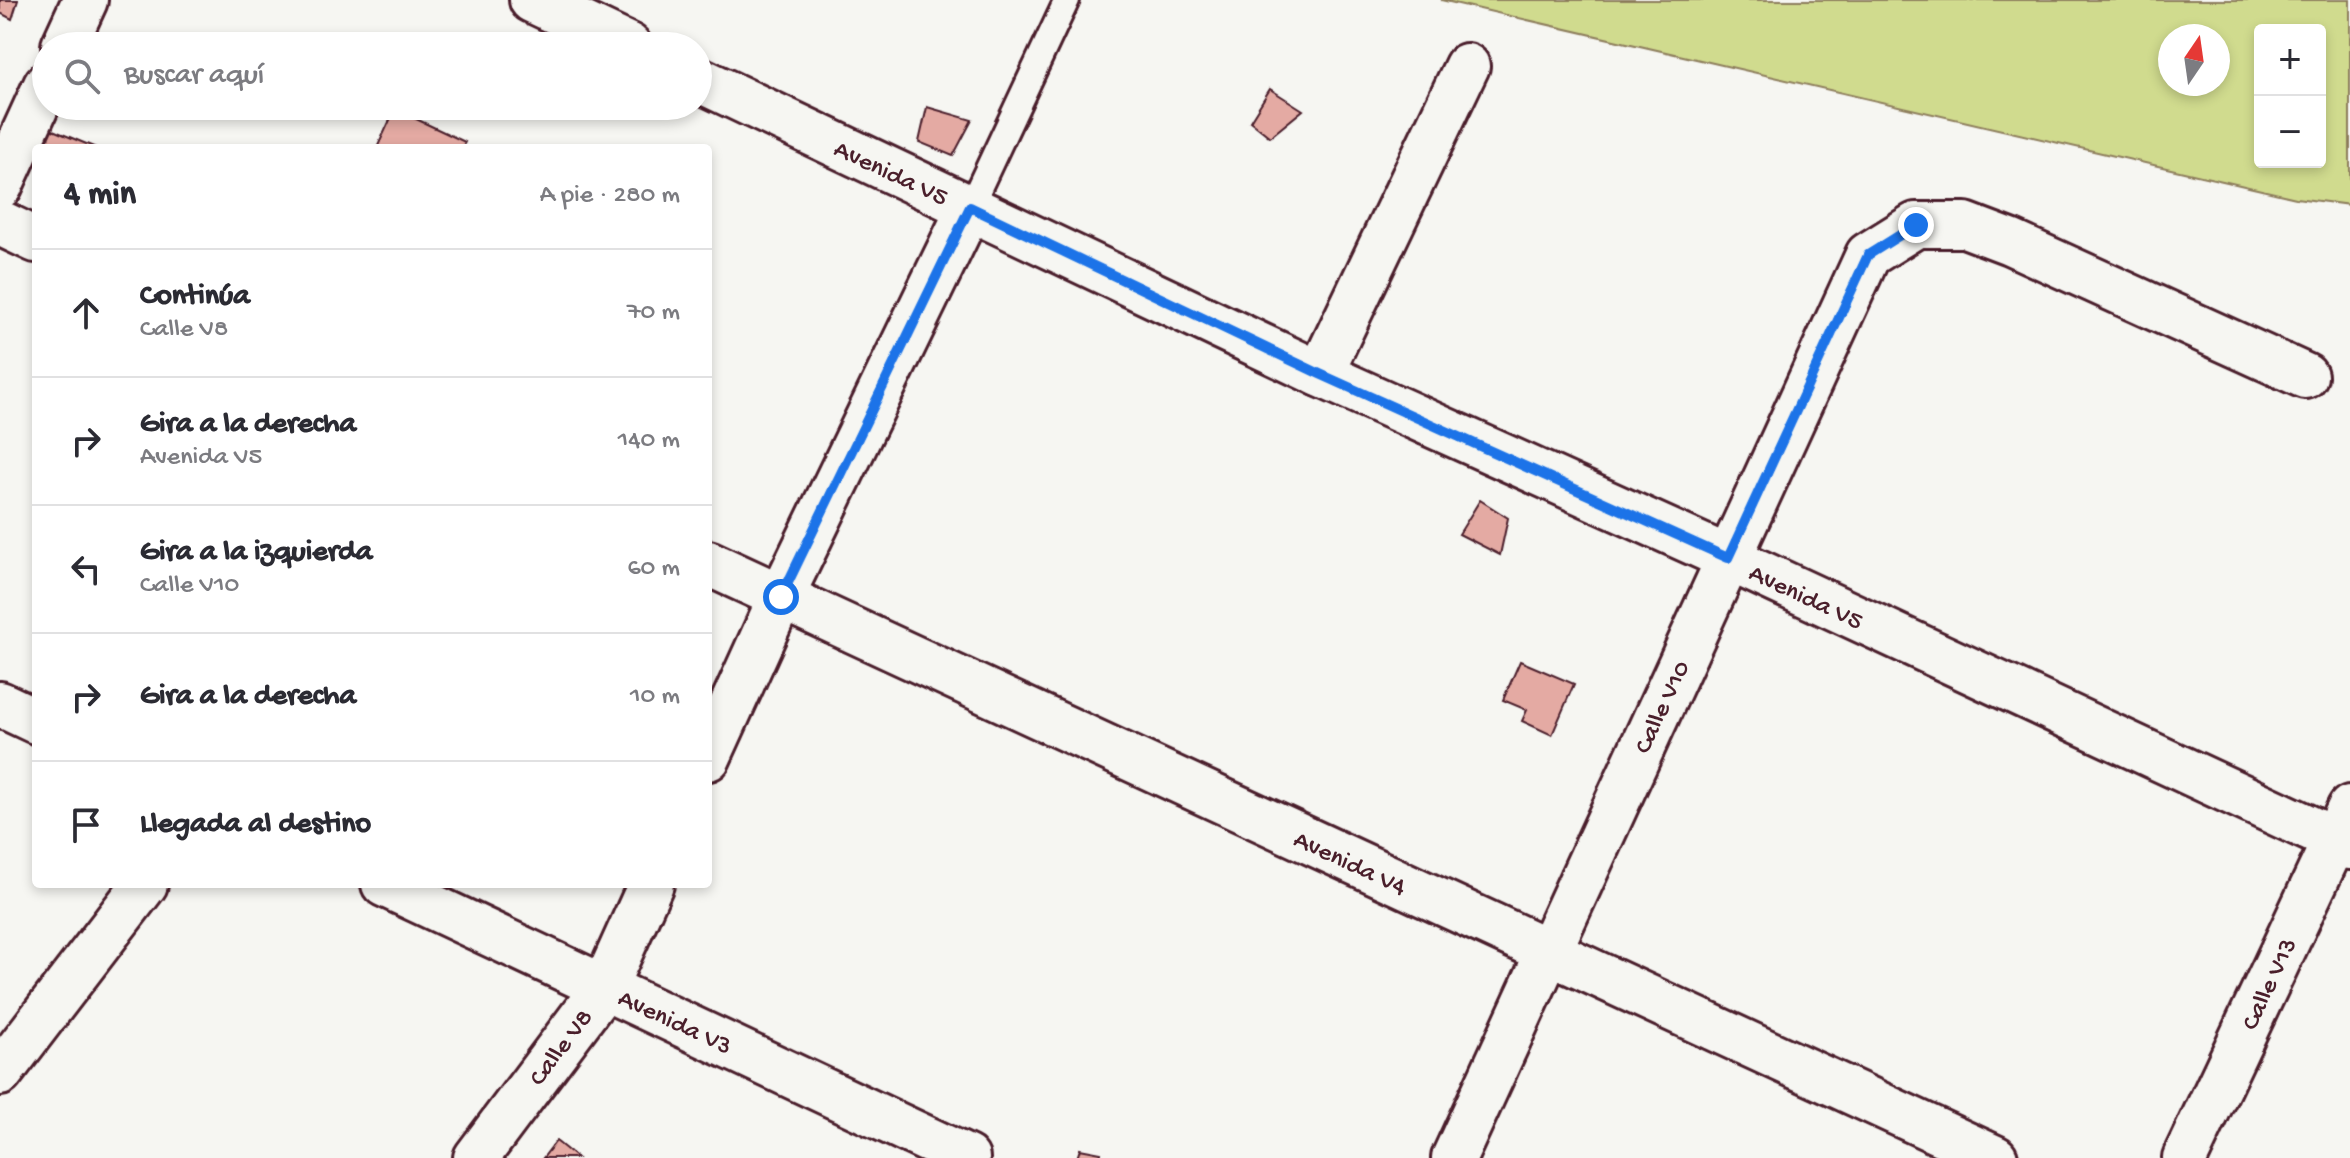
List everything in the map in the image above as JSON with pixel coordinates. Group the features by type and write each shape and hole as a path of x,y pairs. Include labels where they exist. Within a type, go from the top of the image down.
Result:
{"street":[{"path":"70,32 85,0"},
{"path":"532,0 599,32"},
{"path":"1320,374 1467,66"},
{"name":"Avenida V5","path":"712,86 1320,374 2345,831"},
{"path":"0,186 32,116"},
{"path":"712,749 781,597 970,207"},
{"path":"0,223 32,238"},
{"name":"Calle V10","path":"1454,1158 1868,255 1916,225 1965,225 2010,242 2305,376"},
{"name":"Avenida V4","path":"712,565 1995,1158"},
{"path":"0,704 32,719"},
{"name":"Calle V13","path":"2185,1158 2345,831"},
{"path":"0,1073 142,888"},
{"name":"Avenida V3","path":"393,888 605,986 956,1156"},
{"name":"Calle V8","path":"476,1158 605,986 649,888"}],"lane":[{"path":"970,207 1067,0"}],"green space":[{"path":"1441,0 2350,0 2350,205 2296,198"}],"building":[{"path":"0,0 18,0 12,19 0,13"},
{"path":"1270,89 1303,110 1270,137 1250,121"},
{"path":"927,107 972,120 953,156 919,142"},
{"path":"390,120 418,120 465,142 464,144 379,144"},
{"path":"48,128 86,144 42,144"},
{"path":"1480,500 1508,518 1500,555 1459,534"},
{"path":"1520,661 1574,684 1552,735 1522,721 1527,710 1503,700"},
{"path":"556,1141 577,1158 543,1158"},
{"path":"1080,1149 1101,1153 1100,1158 1077,1158"}],"route":[{"path":"781,597 970,207 1320,374 1728,558 1868,255 1916,225"}]}
